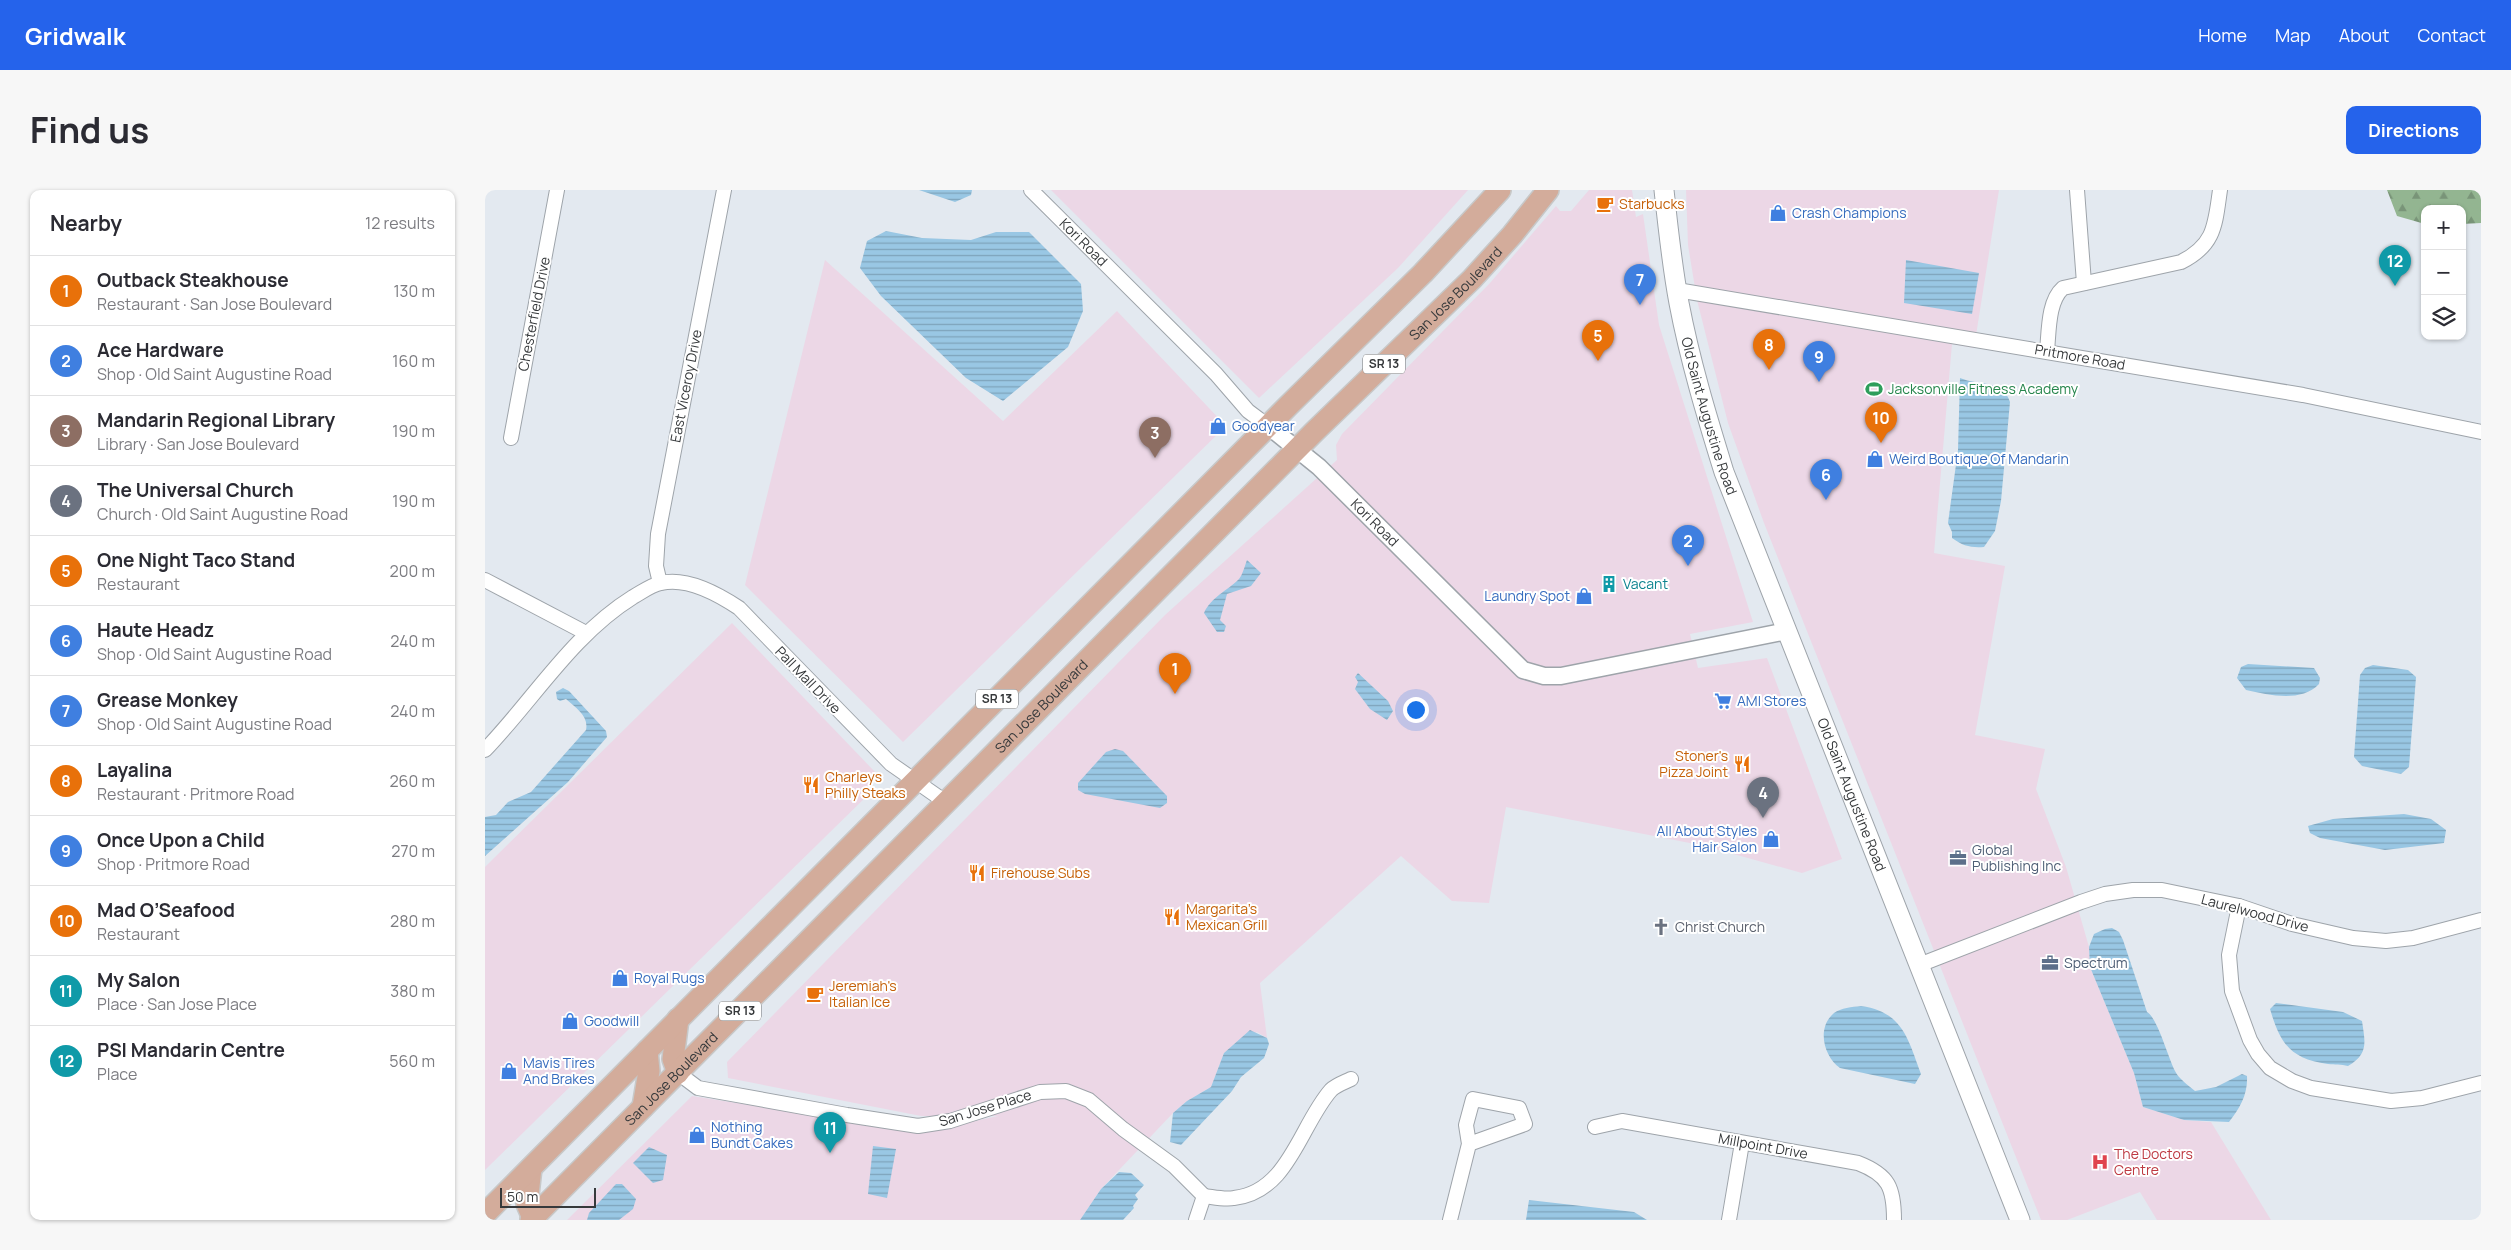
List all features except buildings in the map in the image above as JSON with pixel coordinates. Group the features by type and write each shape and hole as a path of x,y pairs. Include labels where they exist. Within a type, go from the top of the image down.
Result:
{"main road":[{"name":"SR 13","path":"485,1214 1268,426 1418,279 1500,190"},
{"name":"San Jose Boulevard","path":"532,1219 1297,449 1472,279 1523,222 1548,190"},
{"name":"Old Saint Augustine Road","path":"1664,190 1677,290 1704,409 1724,472 2020,1220"},
{"path":"678,1019 673,1059 678,1073"},
{"path":"643,1107 649,1071 647,1051"},
{"path":"531,1168 527,1204 532,1219"}],"street":[{"name":"Chesterfield Drive","path":"511,438 557,190"},
{"name":"East Viceroy Drive","path":"660,583 656,566 658,534 724,190"},
{"name":"Kori Road","path":"1031,190 1216,374 1248,411 1319,467 1515,664 1534,674 1561,676 1787,631"},
{"path":"2077,190 2085,283"},
{"path":"2047,351 2053,302 2057,293 2063,288 2181,262 2198,254 2212,233 2220,190"},
{"name":"Pritmore Road","path":"1677,290 2303,395 2384,414 2481,432"},
{"path":"485,580 586,633"},
{"name":"Pall Mall Drive","path":"660,583 675,582 703,589 725,598 739,608 891,764 947,803"},
{"path":"485,750 586,633 622,604 660,583"},
{"name":"Laurelwood Drive","path":"1919,965 2105,894 2133,890 2162,890 2239,906 2292,924 2353,938 2386,941 2413,938 2481,920"},
{"path":"2239,906 2229,955 2232,991 2250,1040 2258,1054 2270,1068 2292,1081 2311,1088 2391,1101 2422,1098 2481,1083"},
{"name":"San Jose Place","path":"678,1073 698,1088 918,1126 950,1121 1040,1092 1066,1091 1089,1100 1123,1129 1174,1166 1204,1196"},
{"path":"1196,1220 1204,1196 1233,1199 1252,1194 1269,1184 1281,1171 1332,1090 1351,1079"},
{"name":"Millpoint Drive","path":"1595,1127 1622,1121 1858,1163 1871,1168 1885,1180 1894,1196 1894,1220"},
{"path":"1729,1220 1742,1143"},
{"path":"1450,1220 1469,1144"}],"shaded area":[{"path":"1051,190 1468,190 1398,268 1259,398"},
{"path":"1589,190 1632,190 1636,217 1643,214 1659,325 1753,622 1690,634 1698,668 1767,658 1842,859 1802,873 1705,846 1506,807 1489,903 1452,901 1401,856 1260,983 1267,1038 1257,1032 1224,1053 1211,1087 1187,1101 1173,1113 1101,1189 1080,1220 567,1220 692,1096 924,1132 998,1116 921,1116 728,1078 727,1062 1165,615 1337,460 1336,445 1342,434 1490,283 1556,206 1560,211 1571,211"},
{"path":"1686,190 1999,190 1974,348 1952,344 1934,553 2005,566 1975,735 2045,749 2036,789 2066,867 2089,947 2090,967 2134,1073 2143,1107 2184,1120 2211,1122 2271,1220 2157,1220 2140,1192 2067,1220 2041,1220 1764,523 1728,423 1697,300 1688,245"},
{"path":"825,260 1003,421 1117,311 1226,426 903,742 745,585"},
{"path":"732,623 876,773 870,793 485,1170 485,867"}],"green space":[{"path":"2387,190 2481,190 2481,223 2466,224 2466,205 2421,205 2421,223 2397,216"}],"water":[{"path":"919,190 972,190 971,195 955,202"},
{"path":"886,231 922,238 971,240 996,232 1029,232 1081,284 1083,311 1068,347 1003,401 966,378 881,296 860,268 867,241"},
{"path":"1906,260 1979,273 1972,314 1904,303"},
{"path":"1960,378 1996,386 2007,395 2010,402 2001,501 1995,531 1984,547 1967,546 1956,541 1952,538 1952,532 1948,523 1958,450"},
{"path":"1247,560 1261,573 1251,586 1227,594 1220,620 1226,626 1224,632 1217,632 1204,613 1215,598 1239,579"},
{"path":"2248,664 2314,668 2320,678 2319,684 2312,690 2294,696 2246,690 2237,678 2241,667"},
{"path":"2373,665 2408,670 2416,677 2409,767 2401,774 2362,766 2354,757 2360,675 2365,668"},
{"path":"1358,673 1388,701 1393,711 1387,720 1370,709 1355,689 1358,682 1355,677"},
{"path":"563,688 569,691 606,731 607,737 568,782 485,856 485,817 496,815 508,802 531,792 586,730 584,716 566,699 560,701 557,699 556,692"},
{"path":"1115,749 1123,751 1167,796 1167,803 1160,808 1085,794 1078,790 1078,783 1106,752"},
{"path":"2404,814 2431,819 2446,830 2444,843 2385,850 2320,838 2310,833 2308,826 2333,819"},
{"path":"2112,928 2119,932 2123,940 2147,1012 2155,1021 2172,1065 2179,1077 2195,1091 2216,1087 2242,1074 2247,1076 2243,1101 2229,1122 2184,1120 2143,1107 2134,1073 2090,967 2089,947 2094,934"},
{"path":"2276,1003 2343,1012 2362,1021 2364,1047 2359,1057 2348,1066 2315,1062 2296,1053 2283,1040 2274,1021 2270,1009"},
{"path":"1861,1006 1886,1014 1902,1029 1921,1074 1915,1084 1840,1068 1834,1063 1826,1050 1824,1042 1825,1026 1828,1019 1840,1010"},
{"path":"1250,1030 1267,1038 1269,1044 1264,1058 1241,1077 1232,1091 1181,1145 1170,1142 1173,1113 1187,1101 1211,1087 1224,1053"},
{"path":"873,1146 896,1149 887,1198 868,1194"},
{"path":"649,1147 667,1155 663,1180 653,1183 633,1163"},
{"path":"1119,1172 1131,1173 1144,1185 1135,1195 1138,1199 1133,1206 1134,1208 1123,1220 1080,1220 1101,1189"},
{"path":"616,1184 622,1184 636,1199 633,1209 619,1220 587,1220 589,1213"},
{"path":"1529,1200 1634,1212 1647,1220 1526,1220"}],"place":[{"name":"Starbucks","path":"1605,204"},
{"name":"Crash Champions","path":"1778,213"},
{"name":"PSI Mandarin Centre","path":"2395,286"},
{"name":"Grease Monkey","path":"1640,305"},
{"name":"One Night Taco Stand","path":"1598,361"},
{"name":"Layalina","path":"1769,370"},
{"name":"Once Upon a Child","path":"1819,382"},
{"name":"Jacksonville Fitness Academy","path":"1874,389"},
{"name":"Goodyear","path":"1218,426"},
{"name":"Mad O’Seafood","path":"1881,443"},
{"name":"Mandarin Regional Library","path":"1155,458"},
{"name":"Weird Boutique Of Mandarin","path":"1875,459"},
{"name":"Haute Headz","path":"1826,500"},
{"name":"Ace Hardware","path":"1688,566"},
{"name":"Vacant","path":"1609,584"},
{"name":"Laundry Spot","path":"1584,596"},
{"name":"Outback Steakhouse","path":"1175,694"},
{"name":"AMI Stores","path":"1723,701"},
{"name":"Stoner's Pizza Joint","path":"1742,764"},
{"name":"Charleys Philly Steaks","path":"811,785"},
{"name":"The Universal Church","path":"1763,818"},
{"name":"All About Styles Hair Salon","path":"1771,839"},
{"name":"Global Publishing Inc","path":"1958,858"},
{"name":"Firehouse Subs","path":"977,873"},
{"name":"Margarita’s Mexican Grill","path":"1172,917"},
{"name":"Christ Church","path":"1661,927"},
{"name":"Spectrum","path":"2050,963"},
{"name":"Royal Rugs","path":"620,978"},
{"name":"Jeremiah's Italian Ice","path":"815,994"},
{"name":"Goodwill","path":"570,1021"},
{"name":"Mavis Tires And Brakes","path":"509,1071"},
{"name":"Nothing Bundt Cakes","path":"697,1135"},
{"name":"My Salon","path":"830,1153"},
{"name":"The Doctors Centre","path":"2100,1162"}]}
